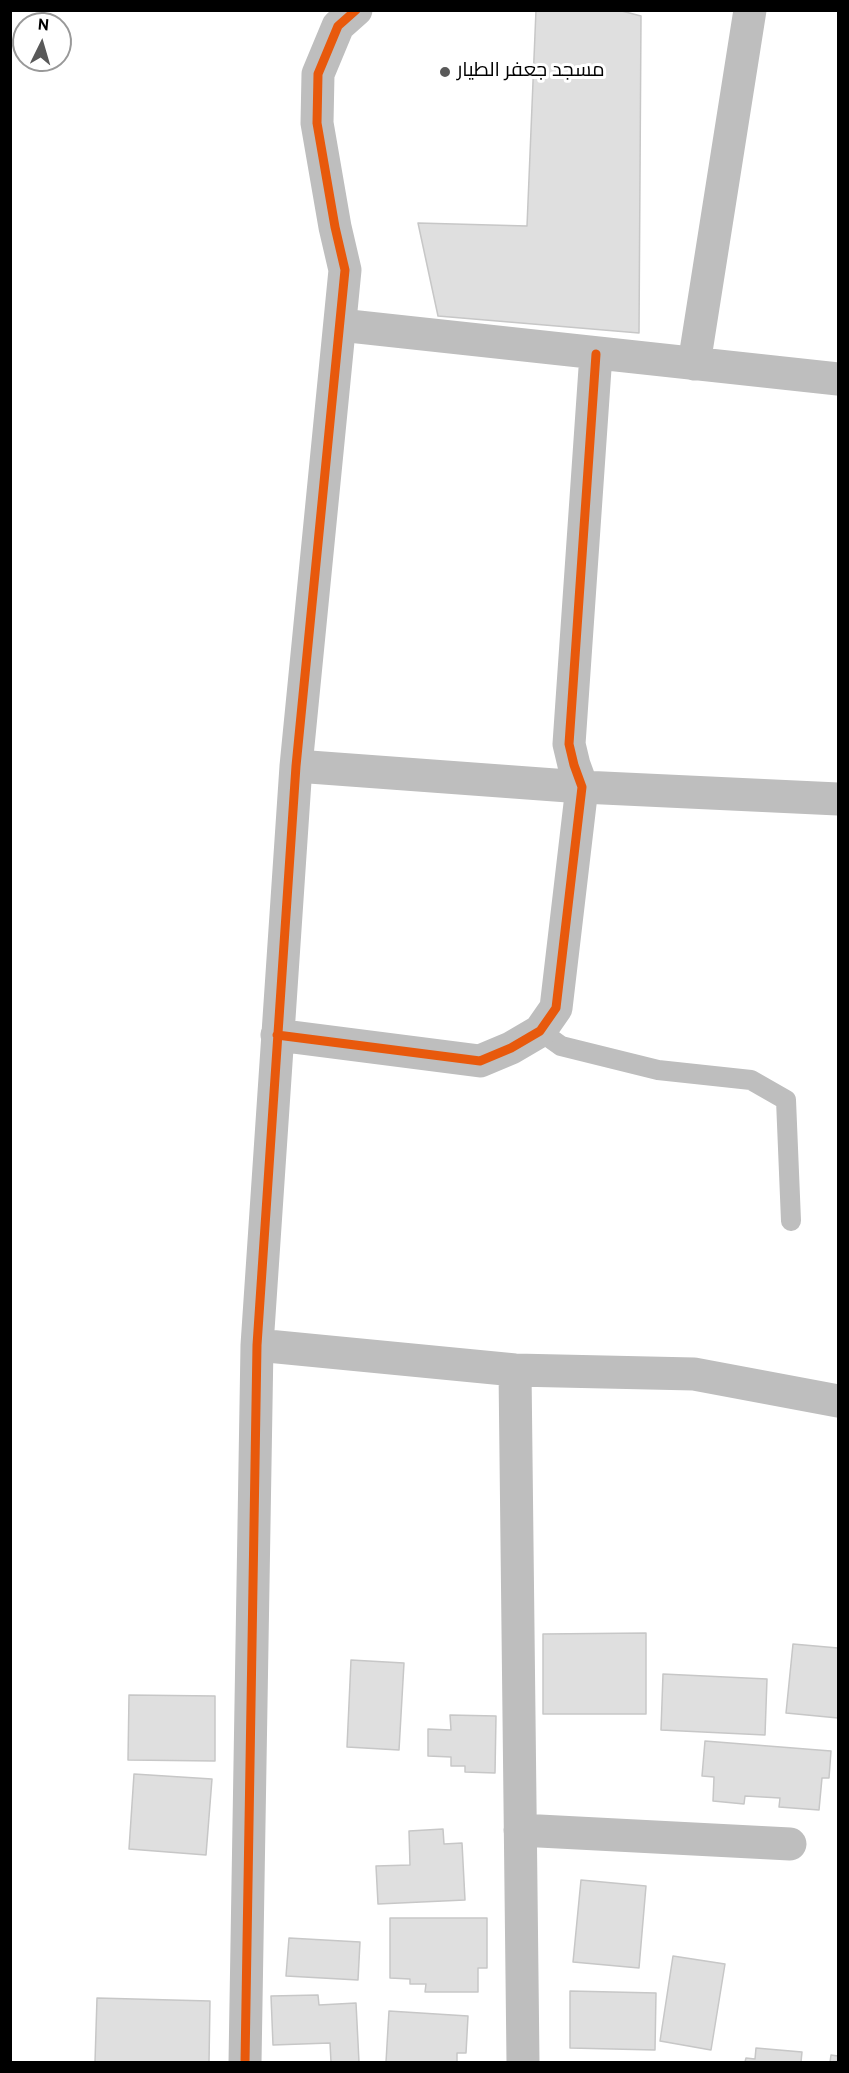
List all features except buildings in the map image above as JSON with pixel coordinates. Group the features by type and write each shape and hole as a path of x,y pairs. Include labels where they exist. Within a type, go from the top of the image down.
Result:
{"street":[{"path":"694,364 750,10"},
{"path":"245,2062 257,1345 296,766 345,270 317,123 318,74 337,16"},
{"path":"340,325 838,379"},
{"path":"277,1035 480,1061 511,1048 540,1031 556,1008 582,787 569,744 596,354"},
{"path":"296,766 582,787 838,799"},
{"path":"257,1345 515,1370 694,1374 838,1401"},
{"path":"515,1370 523,2062"},
{"path":"520,1830 789,1844"}],"lane":[{"path":"540,1031 561,1046 658,1070 751,1080 786,1100 791,1221"}],"cycle path":[{"path":"245,2062 257,1345 296,766 345,270 317,123 318,74 338,26 356,10"},
{"path":"277,1035 480,1061 511,1048 540,1031 556,1008 582,787 569,744 596,354"}],"place":[{"name":"مسجد جعفر الطيار","path":"445,72"}]}
